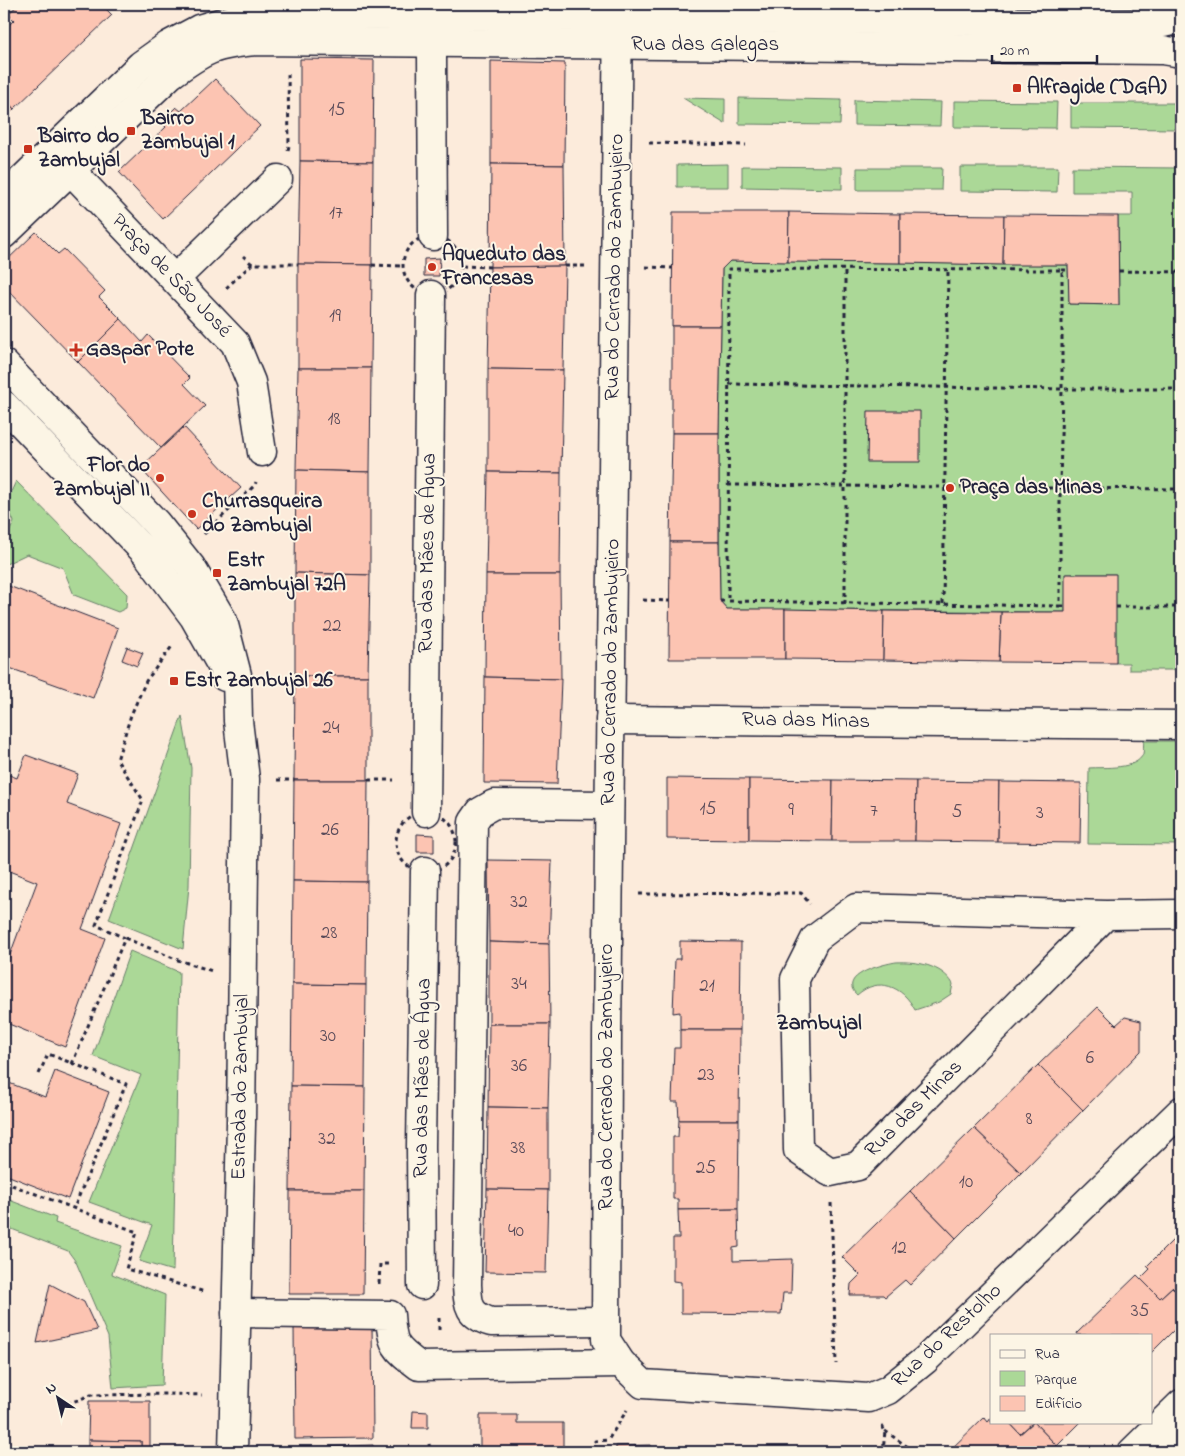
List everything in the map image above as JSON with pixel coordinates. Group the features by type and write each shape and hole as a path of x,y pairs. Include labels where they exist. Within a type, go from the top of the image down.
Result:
{"street":[{"name":"Rua das Galegas","path":"230,22 241,17 294,14 618,11 1152,23 1181,20"},
{"name":"Rua do Cerrado do Zambujeiro","path":"606,1331 608,894 618,11"},
{"name":"Rua das Galegas","path":"230,22 257,41 287,42 1162,50 1181,52"},
{"path":"4,197 140,65 169,44 200,29 230,22"},
{"path":"4,234 170,75 198,54 230,22"},
{"path":"432,53 433,236"},
{"name":"Praça de São José","path":"52,150 235,343 251,382 262,452"},
{"path":"175,280 278,179"},
{"name":"Rua das Mães de Água","path":"426,812 431,295"},
{"name":"Estrada do Zambujal","path":"4,364 156,523 192,567 223,621 237,675 238,722 245,780 241,1124 233,1452"},
{"name":"Estrada do Zambujal","path":"4,405 146,553 194,617 223,668 238,722"},
{"name":"Rua das Minas","path":"610,720 1181,725"},
{"path":"606,1331 491,1322 478,1318 468,1304 468,1285 473,822 480,812 494,804 609,804"},
{"name":"Rua das Mães de Água","path":"422,1285 425,872"},
{"name":"Rua das Minas","path":"1106,915 858,1166 830,1172 798,1150 795,979 815,939 856,908 1106,915 1181,914"},
{"name":"Rua do Restolho","path":"606,1331 621,1363 643,1384 869,1398 888,1390 925,1360 1181,1111"},
{"path":"236,1308 390,1315 392,1336 398,1350 419,1366 621,1363"},
{"path":"1132,1452 1181,1404"},
{"path":"1170,1452 1181,1441"}],"path":[{"path":"4,8 9,4"},
{"path":"278,179 289,146 287,42"},
{"path":"616,142 746,145"},
{"path":"203,309 252,264 298,264"},
{"path":"372,265 403,266"},
{"path":"462,266 490,266"},
{"path":"845,604 846,268"},
{"path":"722,269 1068,270"},
{"path":"728,601 729,269"},
{"path":"943,604 948,269"},
{"path":"1060,606 1062,270"},
{"path":"1119,271 1181,272"},
{"path":"729,384 1181,389"},
{"path":"182,556 255,485 262,452"},
{"path":"728,485 1181,489"},
{"path":"720,601 1066,606"},
{"path":"1116,607 1181,607"},
{"path":"178,960 96,925 144,800 117,760 131,715 146,681 194,617"},
{"path":"608,894 801,893 813,907"},
{"path":"72,1064 125,938"},
{"path":"40,1074 48,1054 126,1084 74,1208"},
{"path":"4,1182 137,1232 126,1269 236,1308"},
{"path":"831,1196 836,1372"},
{"path":"380,1264 380,1277"},
{"path":"67,1404 92,1395 169,1394"},
{"path":"885,1431 915,1452"},
{"path":"608,1440 595,1441 595,1452 609,1452"},
{"path":"429,1444 430,1452"}],"green space":[{"path":"683,98 725,99 725,124"},
{"path":"739,98 841,100 840,125 739,124"},
{"path":"854,100 941,102 940,126 854,125"},
{"path":"954,101 1057,102 1056,128 954,127"},
{"path":"1071,103 1177,103 1177,129 1071,128"},
{"path":"728,164 728,187 677,187 677,165"},
{"path":"742,166 842,167 842,189 742,187"},
{"path":"960,167 1058,167 1057,192 960,191"},
{"name":"Praça das Minas","path":"1072,167 1181,168 1181,670 1129,670 1129,663 1116,663 1115,574 1066,574 1065,612 727,609 720,601 719,433 722,269 730,261 1068,265 1069,304 1119,305 1118,216 1132,216 1132,192 1072,192"},
{"path":"857,168 942,168 941,190 857,190"},
{"path":"16,481 127,594 126,608 118,612 74,595 63,568 27,554 4,565 4,540 14,522 6,503"},
{"path":"182,716 191,768 189,886 183,949 109,919"},
{"path":"1144,741 1181,741 1181,845 1088,844 1089,768 1119,767 1134,763 1143,754"},
{"path":"130,951 179,972 173,1271 139,1261 152,1225 89,1202 141,1075 93,1056"},
{"path":"896,962 912,962 935,968 942,972 953,984 951,994 939,1002 915,1010 904,995 889,986 873,986 857,995 852,988 857,976 873,968"},
{"path":"4,1198 56,1218 55,1223 122,1246 112,1274 165,1295 162,1385 113,1388 108,1337 76,1262 68,1251 4,1226"}],"building":[{"path":"19,4 101,4 112,15 14,109 4,98 4,30 14,20 8,14"},
{"path":"300,59 374,60 373,162 300,161"},
{"path":"491,61 565,63 564,165 491,164"},
{"path":"215,79 260,126 163,219 119,172 166,127 161,122 176,107 181,111"},
{"path":"4,98 14,109 4,119"},
{"path":"300,161 373,162 372,265 298,264"},
{"path":"491,164 564,165 565,266 490,267"},
{"path":"673,212 789,212 788,262 730,261 722,269 721,326 672,326"},
{"path":"789,212 900,214 900,263 788,262"},
{"path":"900,214 1004,215 1003,265 900,263"},
{"path":"1004,215 1118,216 1119,305 1069,304 1068,265 1003,265"},
{"path":"36,232 58,254 64,249 105,291 99,297 121,319 78,362 4,286 4,263"},
{"name":"Aqueduto das Francesas","path":"440,258 439,276 424,276 424,259"},
{"path":"298,264 372,265 371,368 298,368"},
{"path":"565,266 563,370 488,369 490,267"},
{"path":"121,319 142,342 148,335 190,378 184,384 205,406 161,448 78,362"},
{"path":"672,326 721,326 719,433 672,433"},
{"path":"298,368 371,368 370,472 296,470"},
{"path":"488,369 563,370 561,473 488,472"},
{"path":"868,411 920,411 920,462 867,462"},
{"path":"184,427 241,488 196,529 140,468"},
{"path":"672,433 719,433 719,542 670,542"},
{"path":"296,470 370,472 370,575 295,573"},
{"path":"488,472 561,473 560,575 486,575"},
{"path":"670,542 719,542 720,601 727,609 785,609 785,659 669,659"},
{"path":"295,573 370,575 368,676 295,676"},
{"path":"1065,574 1116,574 1116,663 999,662 1001,612 1065,612"},
{"path":"486,575 560,575 561,679 485,677"},
{"path":"6,585 118,628 93,698 4,666 4,592"},
{"path":"785,609 884,611 883,660 785,659"},
{"path":"884,611 1001,612 999,662 883,660"},
{"path":"127,647 143,653 137,666 122,660"},
{"path":"295,676 368,676 368,780 294,780"},
{"path":"485,677 561,679 557,784 484,783"},
{"path":"26,755 78,774 67,804 121,824 82,929 105,938 65,1047 4,1022 4,971 37,882 4,869 4,773 17,778"},
{"path":"667,778 749,779 749,840 667,839"},
{"path":"749,779 833,780 832,841 749,840"},
{"path":"294,780 368,780 367,882 293,881"},
{"path":"833,780 916,781 915,841 832,841"},
{"path":"916,781 999,782 998,842 915,841"},
{"path":"999,782 1081,783 1080,843 998,842"},
{"path":"417,834 434,835 434,852 417,852"},
{"path":"488,860 552,861 549,944 489,942"},
{"path":"293,881 367,882 366,985 292,984"},
{"path":"680,941 741,942 740,1030 680,1030 680,1012 673,1013 675,959 680,959"},
{"path":"489,942 549,944 550,1024 489,1024"},
{"path":"292,984 366,985 365,1087 291,1086"},
{"path":"1098,1007 1116,1025 1125,1017 1141,1021 1141,1051 1083,1110 1038,1065"},
{"path":"489,1024 550,1024 548,1108 488,1107"},
{"path":"680,1030 740,1030 739,1120 679,1120 678,1102 672,1102 674,1048 680,1048"},
{"path":"1038,1065 1083,1110 1021,1173 974,1128"},
{"path":"55,1071 109,1092 68,1199 4,1174 4,1081 45,1097"},
{"path":"291,1086 365,1087 364,1191 290,1191"},
{"path":"488,1107 548,1108 548,1190 487,1189"},
{"path":"679,1120 739,1120 738,1209 678,1210 678,1199 673,1199 673,1137 678,1137"},
{"path":"974,1128 1021,1173 956,1238 910,1191"},
{"path":"487,1189 548,1190 546,1273 485,1272"},
{"path":"290,1191 364,1191 363,1294 289,1294"},
{"path":"910,1191 956,1238 910,1285 905,1280 885,1297 883,1295 850,1295 851,1284 860,1275 842,1257"},
{"path":"738,1209 739,1247 733,1248 733,1261 792,1259 791,1293 783,1293 781,1314 681,1313 681,1282 673,1281 673,1238 679,1238 678,1210"},
{"path":"1181,1232 1181,1297 1172,1287 1160,1298 1140,1279 1150,1269 1147,1266"},
{"path":"1137,1275 1160,1298 1172,1287 1181,1297 1181,1323 1152,1352 1152,1334 1077,1333"},
{"path":"50,1284 84,1302 97,1330 37,1343"},
{"path":"372,1322 373,1438 295,1439 294,1325"},
{"path":"89,1401 150,1401 150,1452 141,1452 141,1441 88,1440"},
{"path":"413,1411 428,1412 428,1428 412,1428"},
{"path":"480,1415 517,1415 517,1423 563,1423 563,1452 480,1452"},
{"path":"984,1417 988,1422 990,1419 990,1424 1011,1424 1020,1434 1032,1424 1036,1424 1057,1446 1050,1452 948,1452"},
{"path":"1011,1424 1031,1424 1020,1434"},
{"path":"1036,1424 1079,1424 1057,1446"},
{"path":"88,1440 141,1441 141,1452 88,1452"},
{"path":"373,1445 373,1452 297,1452 297,1448"},
{"path":"651,1445 651,1452 616,1452 616,1446"}],"place":[{"name":"Alfragide (DGA)","path":"1017,88"},
{"name":"Bairro Zambujal 1","path":"131,131"},
{"name":"Bairro do Zambujal","path":"28,149"},
{"name":"Aqueduto das Francesas","path":"432,267"},
{"name":"Gaspar Pote","path":"76,350"},
{"name":"Flor do Zambujal II","path":"160,478"},
{"name":"Praça das Minas","path":"950,488"},
{"name":"Churrasqueira do Zambujal","path":"192,514"},
{"name":"Estr Zambujal 72A","path":"217,573"},
{"name":"Estr Zambujal 26","path":"174,681"}],"district":[{"name":"Zambujal","path":"819,1024"}]}
